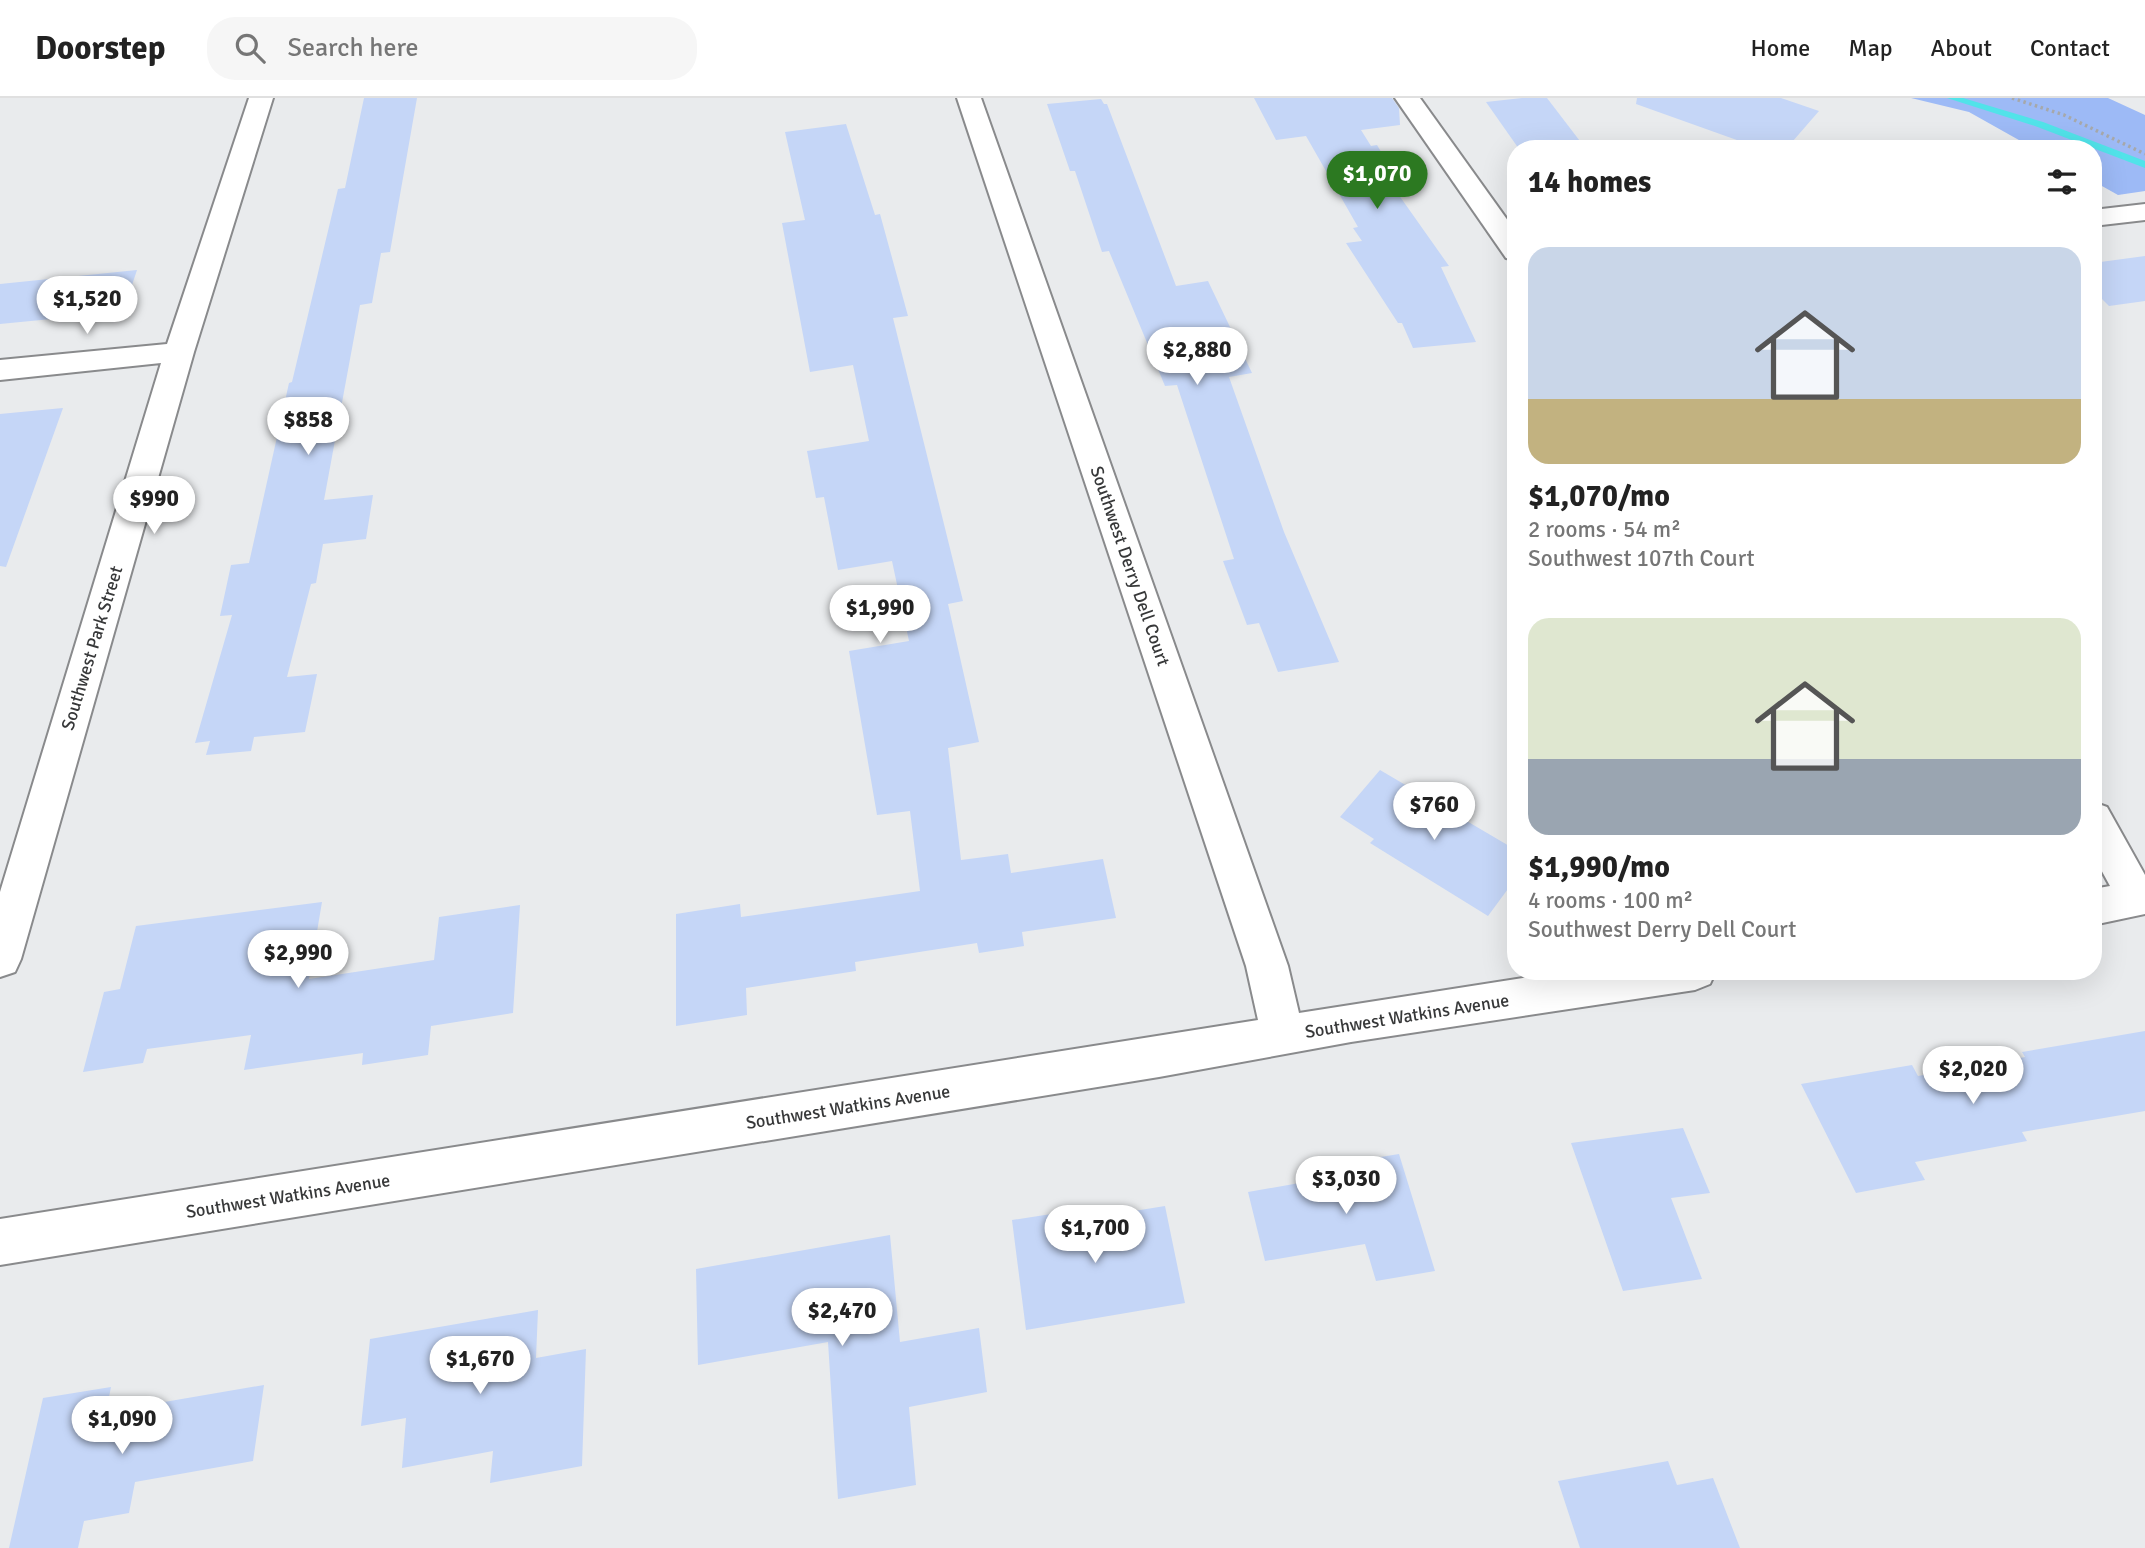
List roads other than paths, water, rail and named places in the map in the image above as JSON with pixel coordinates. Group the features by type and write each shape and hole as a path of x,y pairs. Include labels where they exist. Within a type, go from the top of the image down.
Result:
{"street":[{"name":"Southwest Park Street","path":"0,959 178,352 261,98"},
{"name":"Southwest Derry Dell Court","path":"968,98 1267,966 1283,1036"},
{"path":"1407,98 1507,239"},
{"path":"2102,217 2145,212"},
{"path":"0,370 178,352"},
{"path":"2102,833 2141,897 2102,905"},
{"name":"Southwest Watkins Avenue","path":"0,1242 1638,980"}],"waterway":[{"path":"1952,98 2039,124 2080,140"},
{"path":"2102,148 2145,165"}]}
